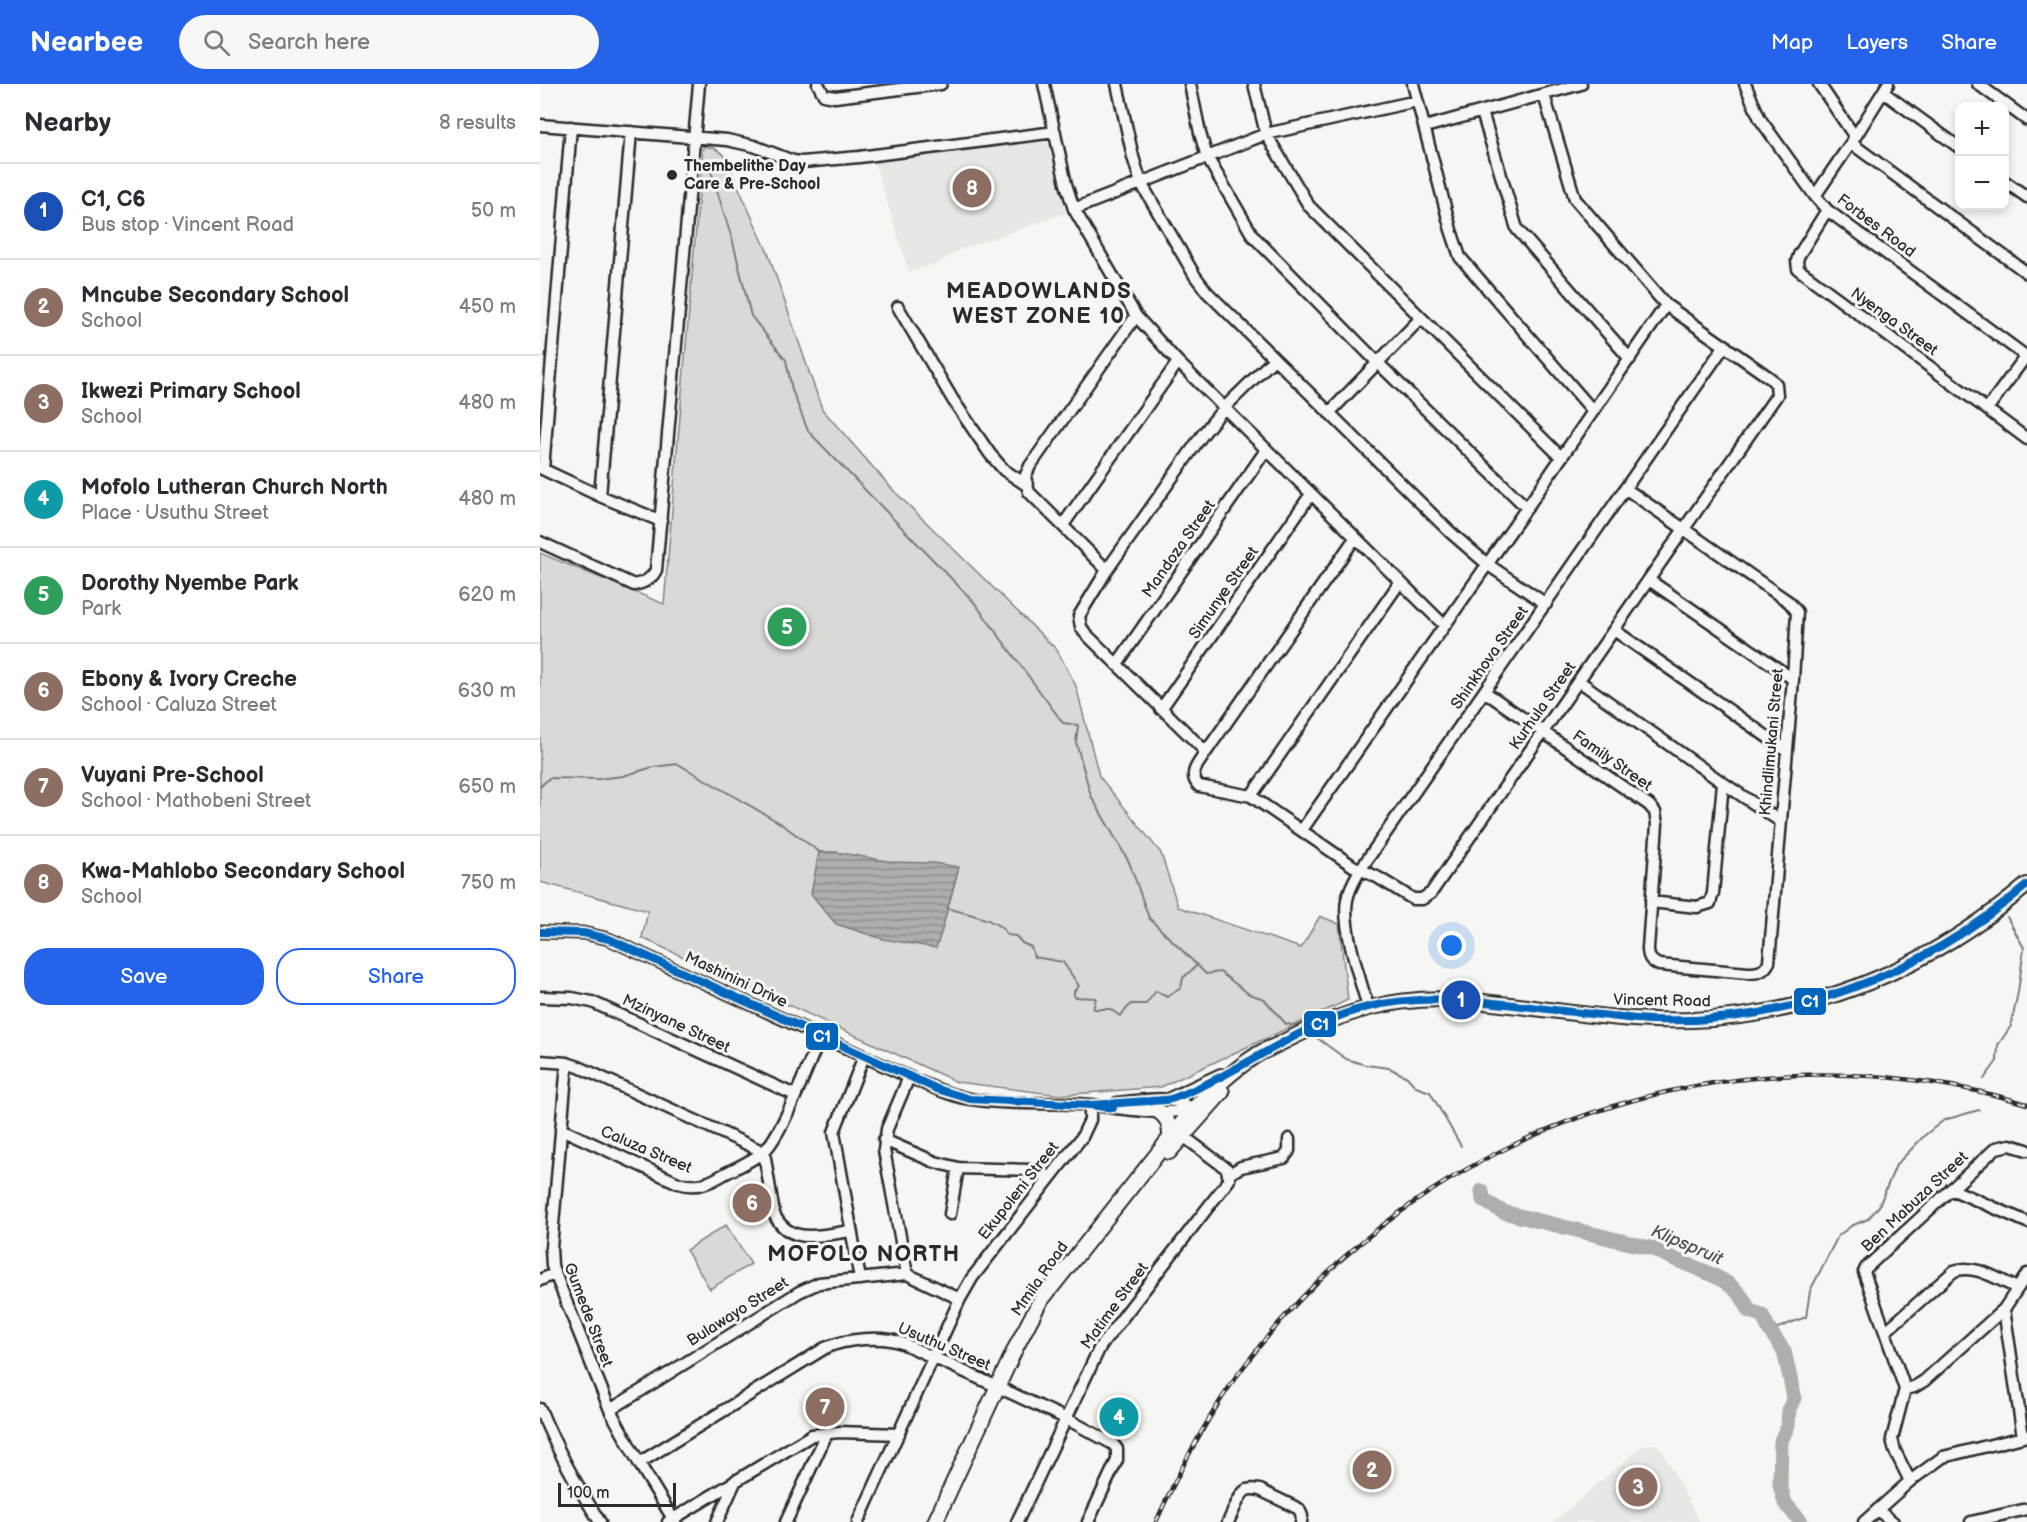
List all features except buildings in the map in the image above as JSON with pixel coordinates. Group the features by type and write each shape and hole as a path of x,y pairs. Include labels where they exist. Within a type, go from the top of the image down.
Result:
{"main road":[{"name":"Vincent Road","path":"1194,1116 1237,1073 1274,1047 1332,1019 1368,1007 1407,1001 1460,1000 1616,1017 1667,1020 1718,1018 1773,1011 1835,995 1907,966 1963,934 2000,908 2027,885"},
{"path":"1172,1099 1237,1073"},
{"path":"1158,1111 1165,1116 1176,1137"},
{"name":"Mmila Road","path":"941,1522 1026,1326 1039,1303 1194,1116"},
{"name":"Mmila Road","path":"935,1522 1000,1387"}],"street":[{"path":"540,542 628,583 640,584 656,570 699,84"},
{"path":"818,84 824,94 835,97 941,84"},
{"path":"1044,84 1066,184 1074,209 1136,316 1178,362 1444,625"},
{"path":"1118,84 1133,157 1141,183 1195,276 1207,292 1450,532 1487,564 1546,604"},
{"path":"1190,84 1207,157 1259,244 1527,508"},
{"path":"1254,84 1266,134 1309,206 1561,457"},
{"path":"1413,84 1460,257 1593,411"},
{"path":"1425,127 1581,84"},
{"name":"Forbes Road","path":"1745,84 1761,120 1827,210 2027,357"},
{"path":"1819,84 1853,140 2027,273"},
{"path":"1978,84 1993,88 2027,120"},
{"path":"1815,196 1885,88 1955,145"},
{"name":"Kurhula Street","path":"1355,538 1193,772 1196,784 1251,796 1360,870 1377,877 1413,899 1422,900 1427,897 1579,681 1777,395 1776,384 1770,378 1666,305 1575,199 1544,95"},
{"path":"1074,209 1266,134 1417,100"},
{"path":"1482,112 1510,211 1518,230 1629,359"},
{"path":"540,125 740,142 793,161 802,162 1055,132"},
{"path":"571,127 541,469 661,521"},
{"path":"600,496 631,132"},
{"path":"2009,184 2027,197"},
{"name":"Nyenga Street","path":"1827,210 1799,255 1798,269 2027,439"},
{"path":"1302,830 1666,305"},
{"path":"898,307 953,400 990,454 1004,470 1025,484 1029,492 1107,570"},
{"path":"1025,484 1026,472 1136,316"},
{"path":"1329,413 1421,318"},
{"name":"Shinkhova Street","path":"1368,1007 1346,918 1350,889 1360,870 1725,345"},
{"path":"1987,409 2027,357"},
{"path":"1206,752 1085,633 1079,622 1080,611 1203,434 1224,408 1274,359"},
{"path":"1063,525 1178,362"},
{"name":"Mandoza Street","path":"1117,664 1266,450"},
{"name":"Khindlimukani Street","path":"1626,489 1794,607 1798,616 1769,962 1757,973 1748,973 1659,965 1652,961"},
{"name":"Simunye Street","path":"1161,709 1311,495"},
{"path":"1649,579 1793,680"},
{"path":"1251,796 1400,582"},
{"path":"1614,630 1786,750"},
{"path":"1579,681 1780,821"},
{"name":"Family Street","path":"1485,692 1649,805 1655,812 1657,824 1648,948 1649,958 1652,961"},
{"path":"1651,902 1697,907 1710,903 1713,893 1723,783"},
{"name":"Mashinini Drive","path":"540,932 583,933 609,939 909,1077 970,1099 1090,1105 1194,1116"},
{"name":"Mzinyane Street","path":"540,997 572,998 592,1002 795,1095"},
{"path":"821,1035 795,1095 764,1152 774,1214 785,1229 799,1235 809,1236 850,1231"},
{"path":"860,1279 834,1132 864,1056"},
{"path":"540,1061 567,1063 764,1152"},
{"name":"Gumede Street","path":"567,1063 551,1248 554,1274 610,1410 672,1521"},
{"path":"909,1077 884,1140 908,1274 960,1299"},
{"name":"Mashinini Drive","path":"1090,1105 1172,1099 1184,1103 1194,1116"},
{"name":"Ekupoleni Street","path":"858,1522 960,1299 982,1264 1086,1130 1090,1120 1090,1105"},
{"name":"Caluza Street","path":"561,1130 689,1186 700,1186 764,1152"},
{"path":"1176,1137 1227,1169 1229,1174 1241,1167 1284,1158 1289,1151 1289,1140"},
{"path":"884,1140 935,1162 958,1168 1030,1170 1050,1177"},
{"name":"Ben Mabuza Street","path":"1905,1389 1864,1272 1866,1268 1996,1148 2010,1145 2027,1150"},
{"path":"950,1214 958,1168"},
{"name":"Matime Street","path":"1017,1522 1100,1347 1226,1186 1229,1174"},
{"path":"1951,1189 2027,1222"},
{"path":"1886,1331 1954,1271 1961,1268 1970,1268 2017,1288"},
{"path":"540,1280 554,1274"},
{"name":"Bulawayo Street","path":"610,1410 807,1287 819,1283 908,1274"},
{"path":"1910,1481 1895,1451 1892,1439 1905,1389 1924,1382 2004,1309 2027,1274"},
{"path":"1864,1522 1910,1481 1943,1457 2025,1436 2004,1309"},
{"name":"Usuthu Street","path":"639,1463 833,1345 841,1342 888,1339 903,1342 1000,1387 1113,1444 1117,1449 1117,1460 1088,1522"},
{"path":"540,1409 574,1480 600,1522"},
{"path":"672,1521 807,1437 827,1432 898,1434"},
{"path":"786,1522 827,1432"},
{"path":"717,1522 736,1480"},
{"path":"1228,1522 1243,1493 1248,1489 1260,1490 1301,1516"},
{"path":"1971,1522 2027,1509"},
{"path":"1877,1510 1893,1522"}],"shaded area":[{"path":"1045,140 1052,147 1066,213 959,250 936,264 909,272 875,163"},
{"path":"703,146 714,148 724,155 768,253 822,409 893,490 1057,650 1076,686 1099,776 1161,853 1178,907 1301,948 1320,916 1339,924 1348,1000 1161,1087 1060,1095 957,1082 642,938 648,911 540,882 540,553 664,604"},
{"path":"819,852 836,852 892,862 933,863 959,867 936,948 883,939 836,924 811,894"},
{"path":"726,1225 751,1264 710,1289 686,1250"},
{"path":"1656,1444 1663,1452 1700,1522 1553,1522 1642,1446"}],"waterway":[{"path":"710,168 733,242 751,316 786,360 792,390 808,431 974,602 1063,723 1078,725 1076,742 1091,796 1129,862 1149,918 1206,974 1220,972 1249,994 1264,999 1286,1024 1301,1026"},
{"path":"540,787 549,778 598,779 678,764 780,823 821,853"},
{"path":"947,908 990,921 1003,929 1007,935 1016,936 1022,943 1031,947 1034,957 1063,962 1079,986 1074,991 1074,997 1096,998 1093,1009 1110,1009 1120,1016 1131,1004 1146,1004 1156,991 1167,997 1181,988 1183,978 1196,966"},
{"path":"1984,1079 1997,1061 1998,1045 2011,1026 2018,992 2024,948 2007,917"},
{"path":"1313,1035 1346,1059 1389,1068 1407,1077 1416,1087 1430,1092 1461,1146"},
{"path":"1770,1331 1806,1317 1810,1291 1838,1236 1851,1226 1868,1219 1879,1206 1896,1165 1925,1135 1944,1120 1979,1110"},
{"name":"Klipspruit","path":"1482,1191 1483,1200 1503,1212 1654,1249 1722,1280 1743,1298 1749,1311 1762,1315 1784,1351 1794,1398 1789,1409 1788,1425 1781,1441 1780,1485 1785,1503 1801,1522"}],"railway":[{"path":"1156,1522 1195,1443 1229,1387 1315,1284 1400,1213 1492,1155 1592,1113 1698,1086 1806,1075 1917,1081 2027,1104"}],"transit line":[{"name":"C1","path":"1090,1105 1171,1099 1223,1076 1318,1025 1368,1007 1394,1002 1475,1001 1651,1020 1703,1019 1754,1014 1804,1003 1852,988 1898,969 1943,945 1986,917 2027,885"},
{"name":"C1","path":"540,932 583,933 609,939 937,1089 970,1099 1113,1108"}],"place":[{"name":"Thembelithe Day Care & Pre-School","path":"672,175"},
{"name":"Kwa-Mahlobo Secondary School","path":"972,188"},
{"name":"Dorothy Nyembe Park","path":"787,627"},
{"name":"C1, C6","path":"1461,1000"},
{"name":"Ebony & Ivory Creche","path":"752,1203"},
{"name":"Vuyani Pre-School","path":"825,1407"},
{"name":"Mofolo Lutheran Church North","path":"1119,1417"},
{"name":"Mncube Secondary School","path":"1372,1470"},
{"name":"Ikwezi Primary School","path":"1638,1487"}],"district":[{"name":"MEADOWLANDS WEST ZONE 10","path":"1039,304"},
{"name":"MOFOLO NORTH","path":"864,1254"}]}
